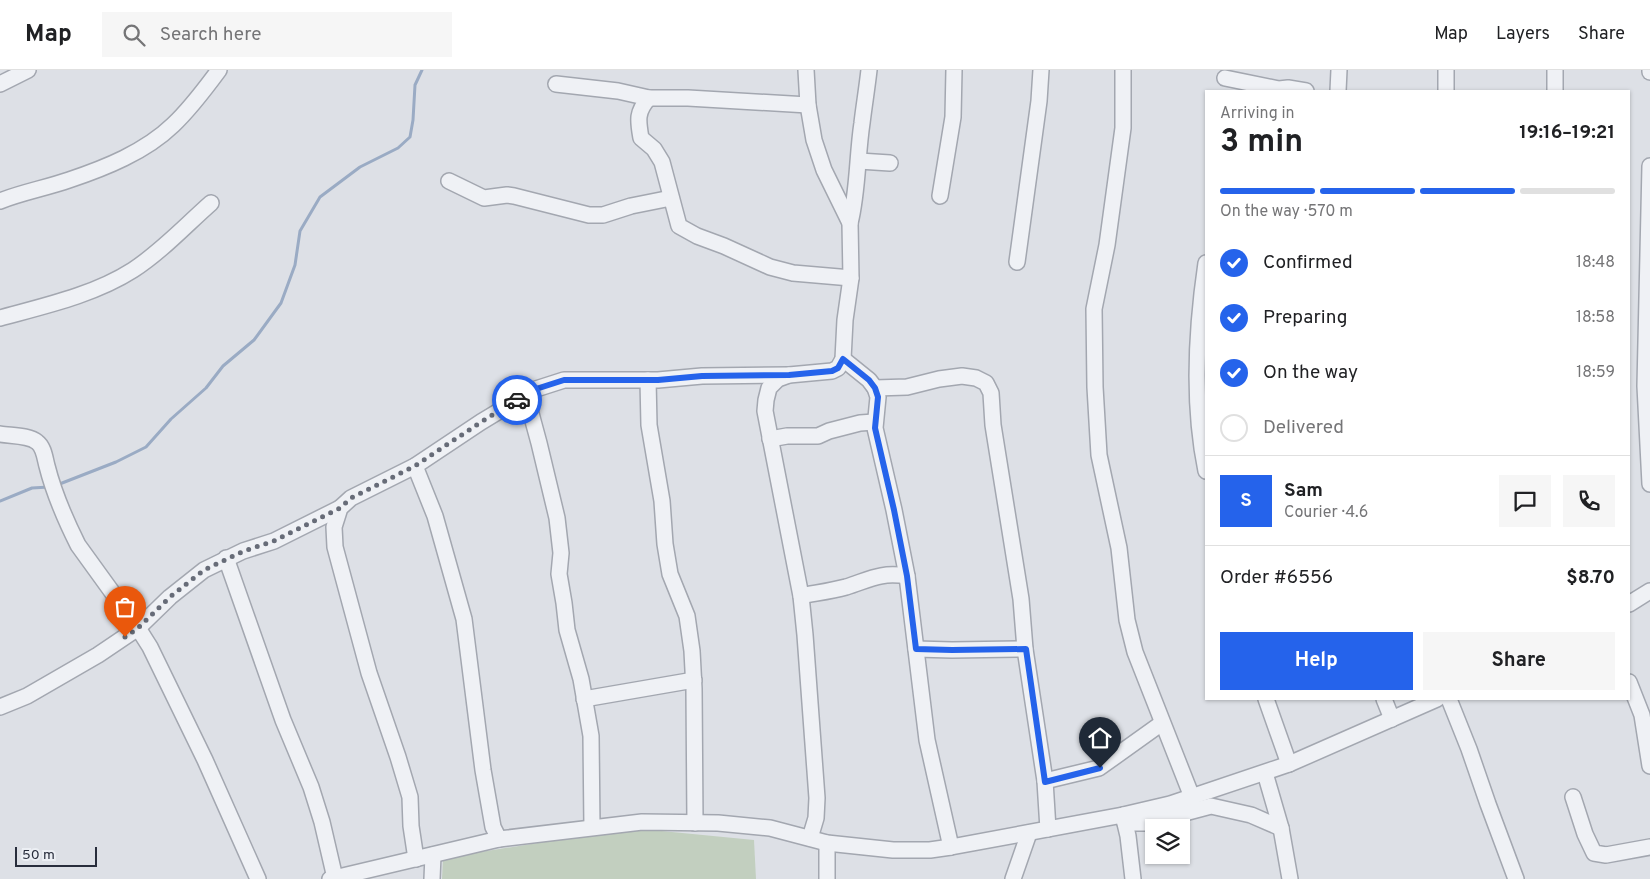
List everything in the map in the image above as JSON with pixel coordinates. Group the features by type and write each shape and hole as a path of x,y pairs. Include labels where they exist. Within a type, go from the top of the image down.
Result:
{"street":[{"path":"0,84 28,70"},
{"path":"0,201 70,180 115,162 149,144 173,126 202,94 219,70"},
{"path":"806,70 808,105 814,140 835,196 842,205 850,223"},
{"path":"0,707 27,696 98,656 138,628 170,597 204,570 226,558 274,541 340,508 351,498 415,466 481,422 536,389 564,380 648,380 702,376 789,375 832,371 838,368 843,359 845,320 851,278 850,223 854,208 869,70"},
{"path":"940,196 953,117 954,70"},
{"path":"1017,262 1039,101 1041,70"},
{"path":"1123,70 1123,128 1107,245 1094,309 1095,387 1100,455 1119,548 1127,620 1136,652 1162,723 1192,797"},
{"path":"1338,90 1339,70"},
{"path":"1446,70 1446,90"},
{"path":"1555,70 1555,90"},
{"path":"1225,80 1279,89 1300,90"},
{"path":"556,84 649,98 688,98 808,105"},
{"path":"649,98 642,106 638,118 641,138 654,149 662,162 679,226 697,236 770,267 793,273 851,278"},
{"path":"859,161 890,163"},
{"path":"1650,166 1645,386 1650,476"},
{"path":"449,181 484,198 514,196 589,214 603,215 631,206 671,198"},
{"path":"0,318 89,292 132,271 211,203"},
{"path":"1205,274 1196,378 1205,464"},
{"path":"843,359 869,380 875,388 878,397 874,422 907,576 928,740 951,847"},
{"path":"789,375 778,380 769,388 765,411 800,596 805,635 817,798 816,818 810,838"},
{"path":"875,388 907,387 939,379 962,376 976,378 986,383 991,393 993,424 1020,598 1045,782 1048,829"},
{"path":"648,380 648,425 662,501 665,544 670,574 687,616 694,680 695,823"},
{"path":"526,395 557,518 561,552 559,574 567,630 581,678 591,736 592,827"},
{"path":"770,439 788,436 818,436 829,431 860,423 874,422"},
{"path":"0,434 31,438 40,444 55,496 78,545 138,628 161,669 258,879"},
{"path":"415,466 435,516 464,619 483,770 493,827 499,839"},
{"path":"340,508 334,527 335,547 369,673 410,796 412,834 416,859"},
{"path":"226,558 283,720 311,787 322,822 333,878 499,839 642,822 740,824 770,828 827,843 893,850 930,850 951,847 1048,829 1124,819 1289,764 1435,700"},
{"path":"800,596 847,587 877,575 907,576"},
{"path":"1630,603 1650,591"},
{"path":"916,649 1026,649"},
{"path":"584,699 694,680"},
{"path":"1630,685 1642,715 1650,766"},
{"path":"1266,700 1289,764"},
{"path":"1384,700 1392,719"},
{"path":"1449,700 1516,879"},
{"path":"1045,782 1100,768 1162,723"},
{"path":"1265,773 1281,828 1290,879"},
{"path":"1573,797 1585,834 1594,853 1606,855 1650,847"},
{"path":"1124,819 1147,823 1211,806 1252,815 1281,828"},
{"path":"1124,819 1133,879"},
{"path":"1014,879 1028,833"},
{"path":"827,843 827,879"},
{"path":"432,879 433,855"}],"green space":[{"path":"631,828 754,840 756,879 442,879 443,858"}],"waterway":[{"path":"57,485 116,462 146,447 171,419 206,388 223,366 254,340 281,303 295,265 300,231 320,197 360,167 398,148 410,137 415,85 422,70"},
{"path":"0,501 32,488 49,487"}],"way so far":[{"path":"125,637 138,628 170,597 204,570 226,558 274,541 340,508 351,498 415,466 517,400"}],"route":[{"path":"517,400 536,389 564,380 658,380 702,376 789,375 832,371 838,368 843,359 869,380 875,388 878,397 874,422 907,576 916,649 1026,649 1045,782 1100,768"}]}
